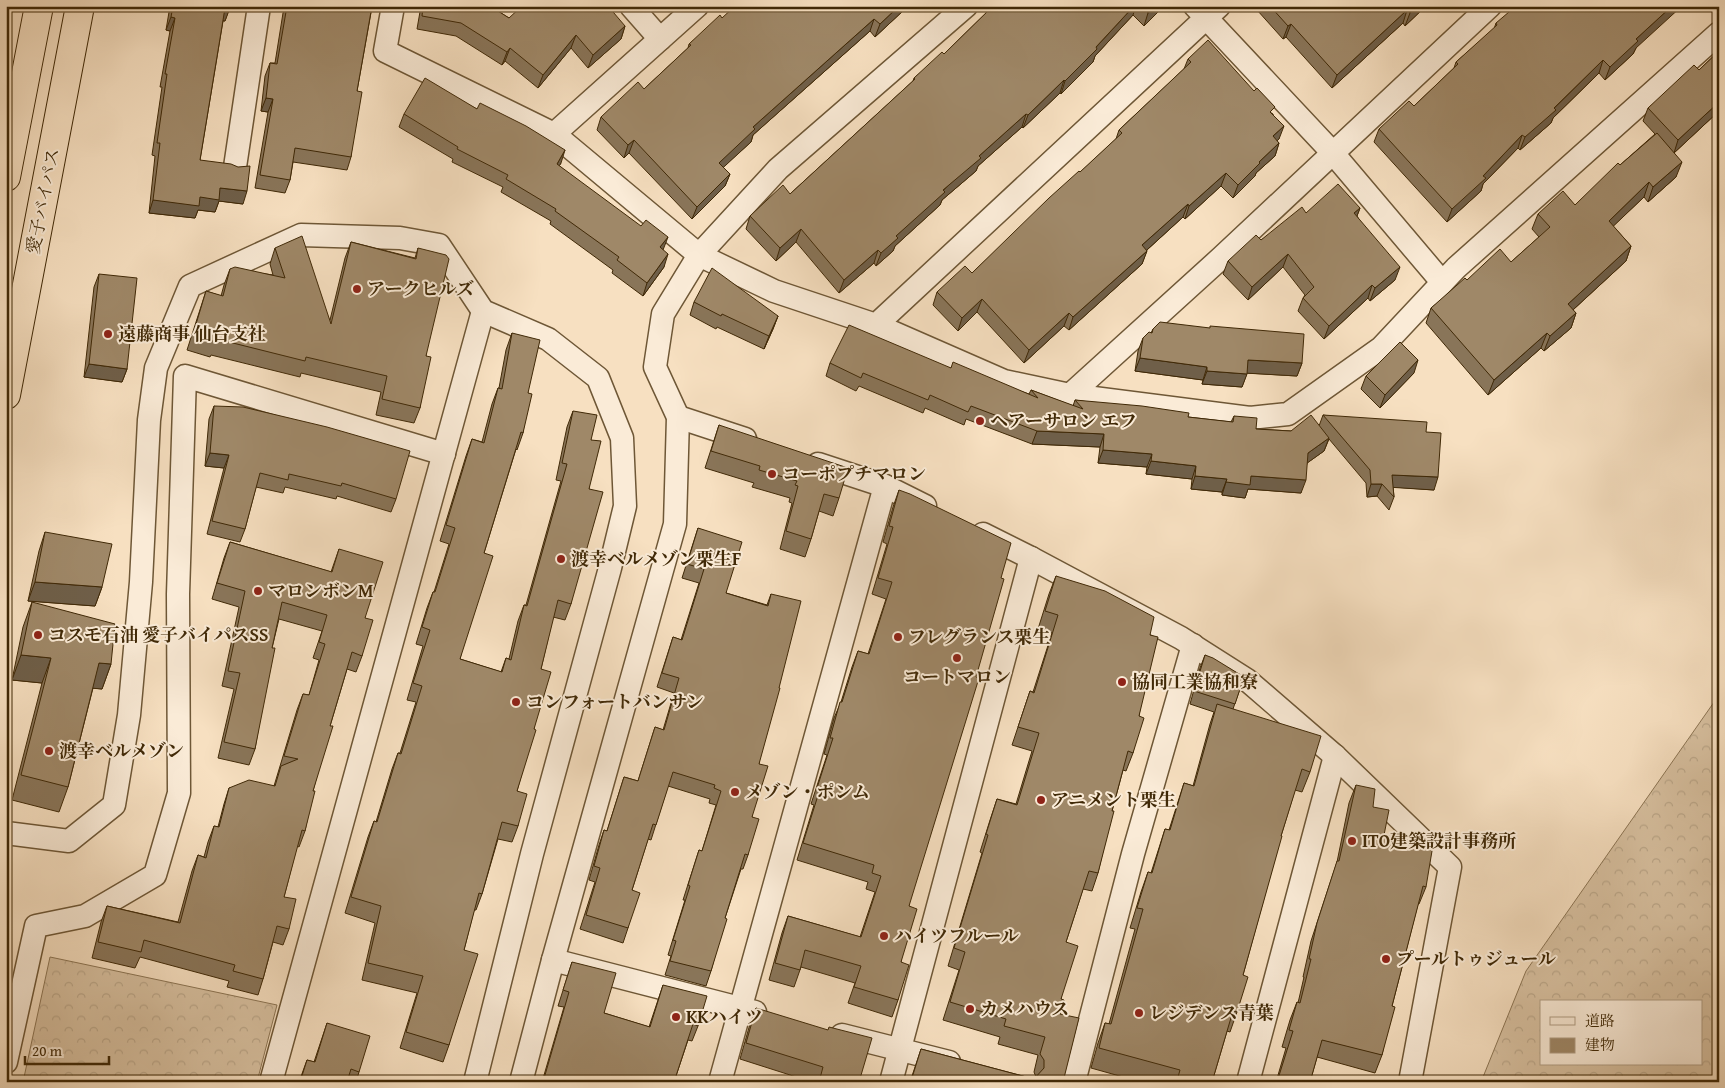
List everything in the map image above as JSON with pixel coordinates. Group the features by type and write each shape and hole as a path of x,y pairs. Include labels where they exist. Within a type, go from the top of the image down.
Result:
{"highway":[{"path":"6,177 39,6"},
{"name":"愛子バイパス","path":"6,395 80,6"}],"street":[{"path":"235,167 259,6"},
{"path":"394,6 385,51 554,134 699,255 774,291 876,325 1004,381 1070,396 1250,418 1288,414 1381,348 1442,282 1719,33"},
{"path":"631,6 660,39"},
{"path":"554,134 697,6"},
{"path":"521,1082 553,960 675,524 678,417 655,367 663,314 699,255 778,169 966,6"},
{"path":"1070,396 1222,257 1490,6"},
{"path":"876,325 1206,10 1332,152 1442,282"},
{"path":"6,833 69,841 114,805 129,716 141,591 150,411 156,368 190,286 300,235 400,238 439,245 483,311 548,339 598,378 622,438 625,506 610,568 532,854 475,1082"},
{"path":"271,1082 483,311"},
{"path":"6,1062 36,926 85,916 155,875 179,793 178,594 185,376 444,454"},
{"path":"678,417 763,445"},
{"path":"800,458 885,486 1031,558 1193,645 1247,680 1335,756 1450,867 1410,1082"},
{"path":"720,1082 885,486"},
{"path":"891,1082 1031,558"},
{"path":"1074,1082 1133,854 1193,645"},
{"path":"1248,1082 1335,756"},
{"path":"553,960 778,1018"},
{"path":"825,1030 967,1067"}],"green space":[{"path":"1719,695 1719,1082 1481,1082 1526,971"},
{"path":"50,957 277,1005 257,1082 23,1082"}],"building":[{"path":"173,6 230,6 230,8 225,8 200,160 231,164 238,167 250,166 247,191 220,188 219,200 200,197 199,206 153,200 160,143 157,143 167,74 165,74 175,18 171,17"},
{"path":"287,6 325,6 336,8 337,6 372,6 357,91 362,92 351,157 295,148 290,180 260,175 273,99 266,98 270,63 277,64"},
{"path":"423,6 490,6 509,18 522,6 608,6 625,26 593,55 576,35 543,75 510,48 507,52 461,23 422,16"},
{"path":"735,6 899,6 880,24 874,19 753,127 755,129 719,163 730,174 697,207 634,140 628,145 601,117 638,82 644,89 720,15 722,18"},
{"path":"993,6 1134,6 1096,47 1097,49 1065,81 979,156 981,158 943,190 945,192 896,236 898,238 881,253 878,250 844,280 801,229 780,248 750,216 783,185 790,194 942,52 944,54"},
{"path":"1141,6 1156,6 1148,13"},
{"path":"1270,6 1417,6 1410,13 1407,10 1337,75 1291,24 1288,26"},
{"path":"1516,6 1672,6 1636,39 1638,41 1610,67 1603,60 1554,108 1556,110 1525,137 1522,135 1483,176 1486,178 1452,209 1379,129 1409,101 1414,106 1458,64 1456,62"},
{"path":"1208,40 1254,91 1257,88 1275,107 1270,112 1284,126 1273,136 1279,143 1238,185 1226,173 1189,206 1188,204 1142,245 1147,251 1073,317 1069,313 1029,350 982,299 962,318 937,292 965,266 972,273 1049,198 1122,133 1119,130 1191,62 1188,59"},
{"path":"1719,51 1719,102 1678,140 1648,108 1694,65 1699,70"},
{"path":"425,78 477,109 480,103 526,126 565,150 557,164 641,226 646,220 668,237 660,247 668,254 647,283 617,260 619,257 555,211 556,209 506,179 508,175 457,149 458,147 404,114"},
{"path":"1657,133 1682,162 1653,187 1649,182 1609,221 1631,246 1568,304 1576,313 1550,336 1547,333 1494,380 1431,308 1465,278 1467,280 1500,249 1511,262 1550,227 1538,214 1563,191 1575,205 1618,163 1620,165"},
{"path":"1338,184 1360,208 1354,213 1400,267 1375,288 1372,285 1329,326 1303,298 1314,287 1288,254 1252,287 1228,261 1256,235 1261,240 1302,207 1306,213"},
{"path":"302,236 331,324 351,242 416,259 418,248 446,255 449,259 426,356 431,357 420,408 382,399 387,376 306,357 305,361 217,339 216,342 193,334 206,291 223,296 230,269 235,267 285,278 275,248"},
{"path":"712,268 778,316 769,336 722,314 721,316 694,302"},
{"name":"遠藤商事 仙台支社","path":"99,274 137,278 127,369 89,364"},
{"path":"1160,322 1210,328 1210,326 1304,334 1302,363 1248,360 1247,374 1207,371 1207,367 1140,358 1143,338 1149,332 1152,333 1153,329"},
{"path":"849,325 951,368 953,362 1038,398 1031,390 1083,409 1075,400 1142,406 1189,413 1188,417 1233,422 1234,416 1257,418 1256,429 1291,431 1311,415 1329,438 1308,453 1306,480 1251,476 1250,485 1226,482 1227,479 1195,476 1196,466 1151,461 1152,454 1103,450 1104,434 1037,431 971,406 968,412 930,395 928,400 863,373 861,378 830,363"},
{"path":"512,333 540,340 528,393 532,394 523,433 521,432 484,553 493,556 460,659 502,672 506,658 511,660 524,605 527,606 567,464 562,463 573,411 597,415 591,440 601,441 589,489 603,492 571,604 558,600 541,669 551,672 534,729 536,730 517,791 527,794 518,826 502,822 482,894 479,893 464,950 478,954 449,1045 406,1032 423,976 368,963 381,906 351,897 374,821 377,822 398,753 401,754 422,686 413,683 430,630 422,627 455,528 446,525 472,439 484,443 498,388 502,389"},
{"path":"1400,342 1418,360 1385,395 1366,376"},
{"path":"214,406 243,407 327,427 410,451 396,499 342,483 341,486 289,474 288,480 260,473 245,529 212,521 229,455 210,453"},
{"path":"1323,415 1427,422 1426,432 1441,433 1438,477 1392,475 1394,497 1382,484 1371,484 1370,470"},
{"path":"719,425 848,468 839,498 824,494 811,539 786,531 798,486 795,485 797,481 759,470 760,466 711,451"},
{"path":"899,490 1011,543 1001,578 1004,579 976,677 979,678 909,906 917,909 901,962 909,965 898,1000 854,987 861,966 805,950 800,970 775,963 788,916 861,937 881,876 872,873 874,865 803,843 820,789 817,788 833,738 830,738 840,702 842,702 858,651 869,654 892,582 878,578 893,527 889,526"},
{"path":"698,528 742,542 726,593 768,606 771,594 801,601 759,764 768,766 752,817 759,819 748,855 745,854 711,971 670,961 676,941 673,940 690,886 688,885 699,850 702,851 721,791 714,788 715,785 673,772 656,825 653,824 632,890 640,893 628,928 586,915 600,868 594,866 604,830 607,831 624,777 638,781 655,727 664,730 679,678 662,673 673,637 682,640 704,569 687,564"},
{"path":"45,532 112,544 102,587 35,582"},
{"path":"230,542 332,572 339,549 383,562 365,618 373,620 362,656 352,652 330,726 333,726 313,791 315,791 305,831 302,830 284,897 296,899 289,929 277,926 263,979 233,971 235,965 144,940 141,952 98,942 107,906 180,923 198,855 206,858 214,826 219,827 229,788 249,780 275,786 281,766 298,759 284,756 303,694 309,695 325,644 319,642 327,615 282,602 272,648 275,648 255,749 224,742 240,673 228,671 245,591 217,583"},
{"path":"1056,576 1105,591 1154,617 1150,635 1158,637 1139,716 1144,718 1133,753 1128,751 1098,873 1089,871 1066,942 1078,946 1061,999 1064,1000 1060,1014 1079,1018 1063,1082 913,1082 911,1081 921,1049 1034,1079 1044,1068 1044,1060 1040,1054 1045,1037 1004,1026 1006,1019 950,1002 965,952 954,948 997,799 1017,805 1039,733 1018,727 1030,691 1034,693 1058,615 1045,611"},
{"path":"32,602 115,624 111,664 99,663 68,787 21,775 51,658 21,655"},
{"path":"1205,655 1244,677 1235,704 1194,691"},
{"path":"1217,704 1321,736 1310,772 1302,769 1281,836 1243,975 1248,977 1237,1012 1233,1011 1212,1082 1195,1082 1178,1077 1180,1070 1099,1048 1105,1023 1111,1024 1143,909 1137,908 1148,872 1152,873 1165,829 1170,830 1184,783 1194,786"},
{"path":"1356,785 1375,789 1373,807 1389,810 1384,835 1433,845 1426,887 1423,886 1392,1006 1395,1007 1382,1055 1322,1040 1310,1082 1277,1082 1293,1031 1289,1030 1297,1002 1300,1003 1311,959 1309,959 1317,923 1337,861 1339,861"},
{"path":"572,962 616,973 604,1013 650,1027 663,985 707,996 698,1026 693,1024 674,1082 543,1082 569,992 563,990"},
{"path":"756,1008 828,1030 829,1027 872,1038 859,1082 819,1082 823,1067 746,1043"},
{"path":"327,1023 370,1036 359,1072 351,1069 347,1082 300,1082 307,1060 315,1062"}],"place":[{"name":"アークヒルズ","path":"357,289"},
{"name":"遠藤商事 仙台支社","path":"108,334"},
{"name":"ヘアーサロン エフ","path":"980,421"},
{"name":"コーポプチマロン","path":"772,474"},
{"name":"渡幸ベルメゾン栗生F","path":"561,559"},
{"name":"マロンボンM","path":"258,591"},
{"name":"コスモ石油 愛子バイパスSS","path":"38,635"},
{"name":"フレグランス栗生","path":"898,637"},
{"name":"コートマロン","path":"957,658"},
{"name":"協同工業協和寮","path":"1122,682"},
{"name":"コンフォートバンサン","path":"516,702"},
{"name":"渡幸ベルメゾン","path":"49,751"},
{"name":"メゾン・ポンム","path":"735,792"},
{"name":"アニメント栗生","path":"1041,800"},
{"name":"ITO建築設計事務所","path":"1352,841"},
{"name":"ハイツフルール","path":"884,936"},
{"name":"プールトゥジュール","path":"1386,959"},
{"name":"カメハウス","path":"970,1009"},
{"name":"レジデンス青葉","path":"1139,1013"},
{"name":"KKハイツ","path":"676,1017"}]}
